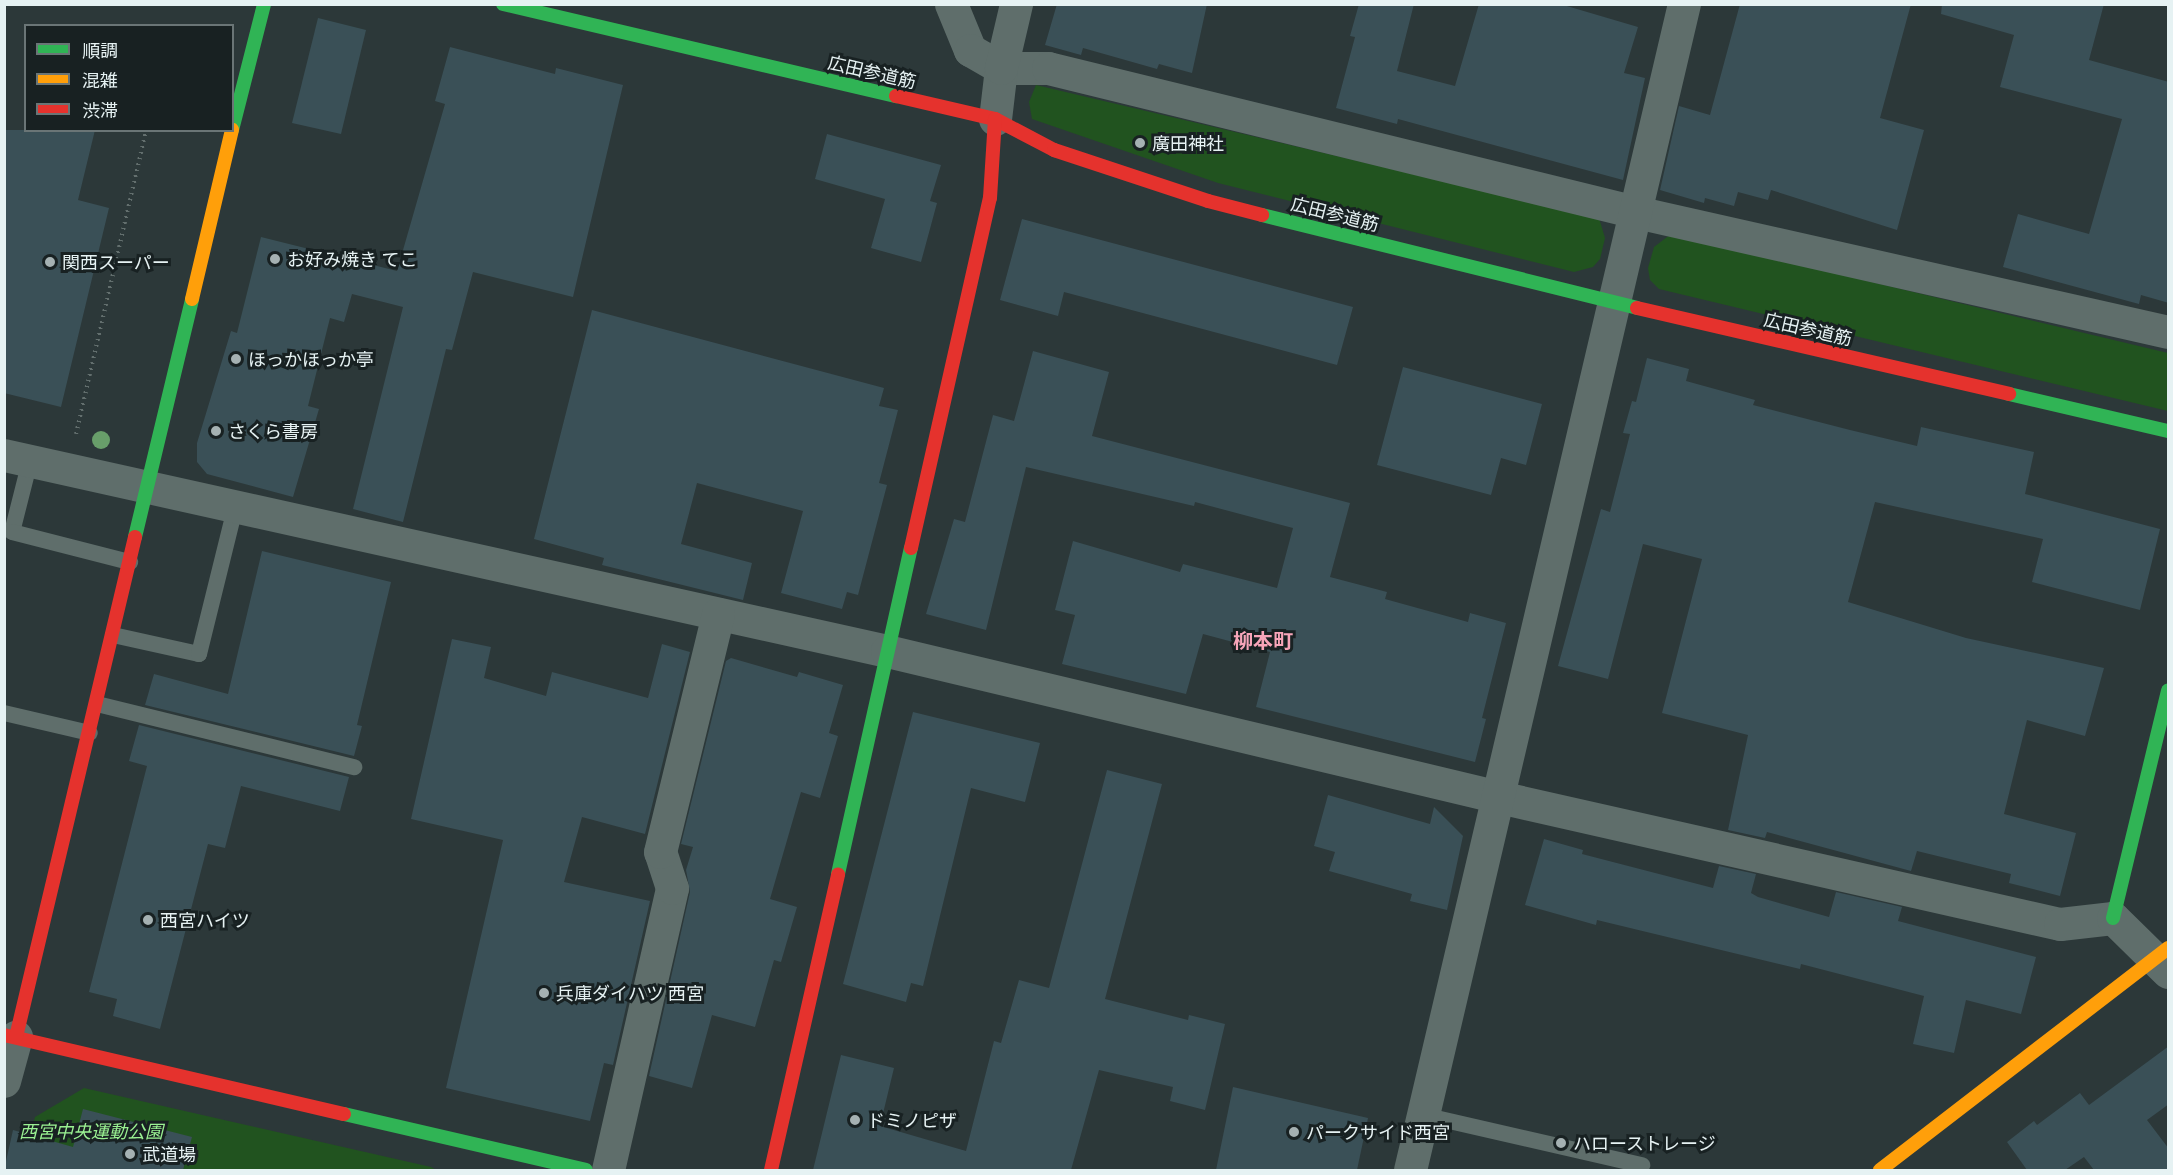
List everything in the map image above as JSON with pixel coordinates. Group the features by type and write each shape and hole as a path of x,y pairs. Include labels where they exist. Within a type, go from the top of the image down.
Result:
{"street":[{"path":"234,122 264,4"},
{"name":"広田参道筋","path":"503,4 995,119 1054,150 1208,201 1612,302 2169,431"},
{"path":"951,4 970,50 1001,68 1048,68 1636,212 2169,332"},
{"path":"771,1170 990,198 1001,68 1016,4"},
{"path":"1410,1170 1499,797 1612,302 1636,212 1684,4"},
{"path":"4,1081 10,1036 90,734 232,132"},
{"path":"17,458 148,489 887,651 1499,797 2060,924 2113,918 2165,959 1881,1170"},
{"path":"608,1170 672,888 660,852 718,614"},
{"path":"2113,918 2169,691"},
{"path":"10,1036 586,1170"}],"lane":[{"path":"17,458 12,532 130,562"},
{"path":"113,635 199,654 235,508"},
{"path":"97,704 354,767"},
{"path":"4,713 90,734"},
{"path":"1423,1115 1642,1165"}],"path":[{"path":"67,470 146,132"}],"green space":[{"path":"1036,85 1599,218 1605,238 1600,259 1593,267 1574,272 1218,183 1032,119 1029,102"},
{"path":"1671,234 2168,353 2168,411 1659,289 1650,280 1648,268 1654,247"},
{"name":"西宮中央運動公園","path":"84,1088 436,1170 21,1170 35,1117"}],"building":[{"path":"1057,4 1207,4 1192,73 1159,64 1157,69 1083,48 1081,55 1045,45"},
{"path":"1359,4 1414,4 1397,71 1455,86 1479,4 1560,4 1638,27 1624,73 1645,78 1623,180 1398,119 1397,124 1336,108 1355,37 1350,36"},
{"path":"1740,4 1911,4 1880,118 1924,130 1897,230 1771,190 1768,200 1738,192 1734,206 1705,198 1704,203 1660,190 1679,106 1710,115"},
{"path":"1942,4 2104,4 2089,60 2169,82 2169,303 2141,295 2139,304 2003,267 2018,214 2089,234 2122,119 2000,87 2014,35 1941,14"},
{"path":"318,18 366,30 341,134 292,123"},
{"path":"450,47 555,74 556,68 623,85 573,297 473,272 452,350 446,349 403,522 353,509 403,307 352,294 344,322 330,318 308,406 319,409 293,497 207,474 197,462 197,443 231,331 237,333 261,237 397,271 445,104 435,101"},
{"name":"関西スーパー","path":"4,130 95,132 78,200 109,208 61,407 4,393"},
{"path":"827,134 941,165 930,201 937,203 921,262 871,248 885,199 815,179"},
{"path":"1022,219 1353,307 1337,365 1064,292 1058,316 1000,300"},
{"path":"592,310 884,388 879,406 898,410 879,483 887,485 858,595 847,592 842,609 781,593 803,511 697,483 681,544 752,563 743,600 602,565 604,558 534,539"},
{"path":"1033,351 1109,372 1092,436 1350,503 1330,577 1387,592 1385,599 1468,622 1470,613 1506,623 1482,718 1486,719 1475,762 1256,707 1270,652 1203,634 1186,694 1062,664 1075,615 1055,610 1073,541 1180,572 1183,564 1277,588 1293,528 1195,502 1194,506 1026,467 986,630 926,614 954,519 965,522 993,415 1014,421"},
{"path":"1647,358 1689,369 1686,381 1755,400 1753,405 1850,430 1917,446 1921,427 2034,452 2025,494 2160,529 2140,610 2032,582 2043,539 1875,502 1848,602 1966,638 2104,668 2085,736 2027,720 2004,814 2076,833 2060,896 2009,883 2011,874 1917,851 1911,871 1767,832 1765,838 1728,830 1748,735 1662,713 1702,559 1643,544 1608,679 1558,666 1601,509 1610,512 1630,434 1623,433 1632,401 1636,402"},
{"path":"1403,367 1542,404 1526,465 1501,458 1491,495 1377,465"},
{"path":"262,551 391,582 357,725 362,726 354,756 145,705 154,674 228,694"},
{"path":"452,639 491,647 484,678 546,696 552,672 648,698 662,644 690,652 645,834 582,817 564,882 650,901 613,1065 604,1063 590,1121 446,1088 503,840 411,819"},
{"path":"731,658 797,677 799,672 843,685 829,733 838,736 820,798 801,792 770,899 797,907 781,962 774,960 755,1027 712,1015 692,1088 649,1076 690,892 686,870 693,847 681,844 726,661"},
{"path":"913,712 1040,743 1025,802 971,788 923,986 911,983 906,1002 843,984"},
{"name":"西宮ハイツ","path":"139,725 349,777 340,811 241,786 225,848 208,844 160,1029 113,1016 117,999 89,992 147,766 129,761"},
{"path":"1107,770 1162,784 1105,999 1188,1020 1189,1015 1225,1024 1205,1110 1170,1101 1173,1087 1099,1070 1071,1170 813,1170 841,1055 894,1068 880,1126 966,1151 994,1041 1001,1043 1019,980 1049,988"},
{"path":"1328,795 1430,824 1434,807 1463,836 1447,910 1410,901 1412,894 1329,871 1335,852 1314,846"},
{"path":"1544,839 1583,850 1582,854 1713,888 1719,866 1756,874 1751,893 1829,917 1836,892 1902,907 1898,921 2036,957 2021,1014 1966,1000 1954,1053 1913,1044 1924,996 1801,964 1800,969 1597,920 1596,925 1525,905"},
{"path":"2169,1046 2169,1104 2147,1120 2169,1149 2169,1170 2094,1170 2084,1157 2065,1170 2027,1170 2007,1142 2034,1121 2037,1125 2080,1093 2089,1105"},
{"name":"パークサイド西宮","path":"1233,1087 1368,1118 1357,1170 1216,1170"},
{"name":"武道場","path":"83,1109 192,1137 183,1170 4,1170 13,1130 73,1147"}],"traffic: fast":[{"path":"234,122 264,4"},
{"path":"503,4 896,96"},
{"path":"1262,215 1637,308"},
{"path":"135,537 192,299"},
{"path":"2009,394 2168,431"},
{"path":"838,874 911,548"},
{"path":"2113,918 2168,691"},
{"path":"344,1114 586,1170"}],"traffic: slow":[{"path":"192,299 232,132"},
{"path":"1880,1170 2168,948"}],"traffic: jam":[{"path":"896,96 995,119 1054,150 1208,201 1262,215"},
{"path":"911,548 990,198 995,119"},
{"path":"1637,308 2009,394"},
{"path":"16,1037 135,537"},
{"path":"771,1170 838,874"},
{"path":"4,1035 344,1114"}],"place":[{"name":"廣田神社","path":"1140,143"},
{"name":"お好み焼き てこ","path":"275,259"},
{"name":"関西スーパー","path":"50,262"},
{"name":"ほっかほっか亭","path":"236,359"},
{"name":"さくら書房","path":"216,431"},
{"name":"西宮ハイツ","path":"148,920"},
{"name":"兵庫ダイハツ 西宮","path":"544,993"},
{"name":"ドミノピザ","path":"855,1120"},
{"name":"パークサイド西宮","path":"1294,1132"},
{"name":"ハローストレージ","path":"1561,1143"},
{"name":"武道場","path":"130,1154"}],"district":[{"name":"柳本町","path":"1263,639"}]}
